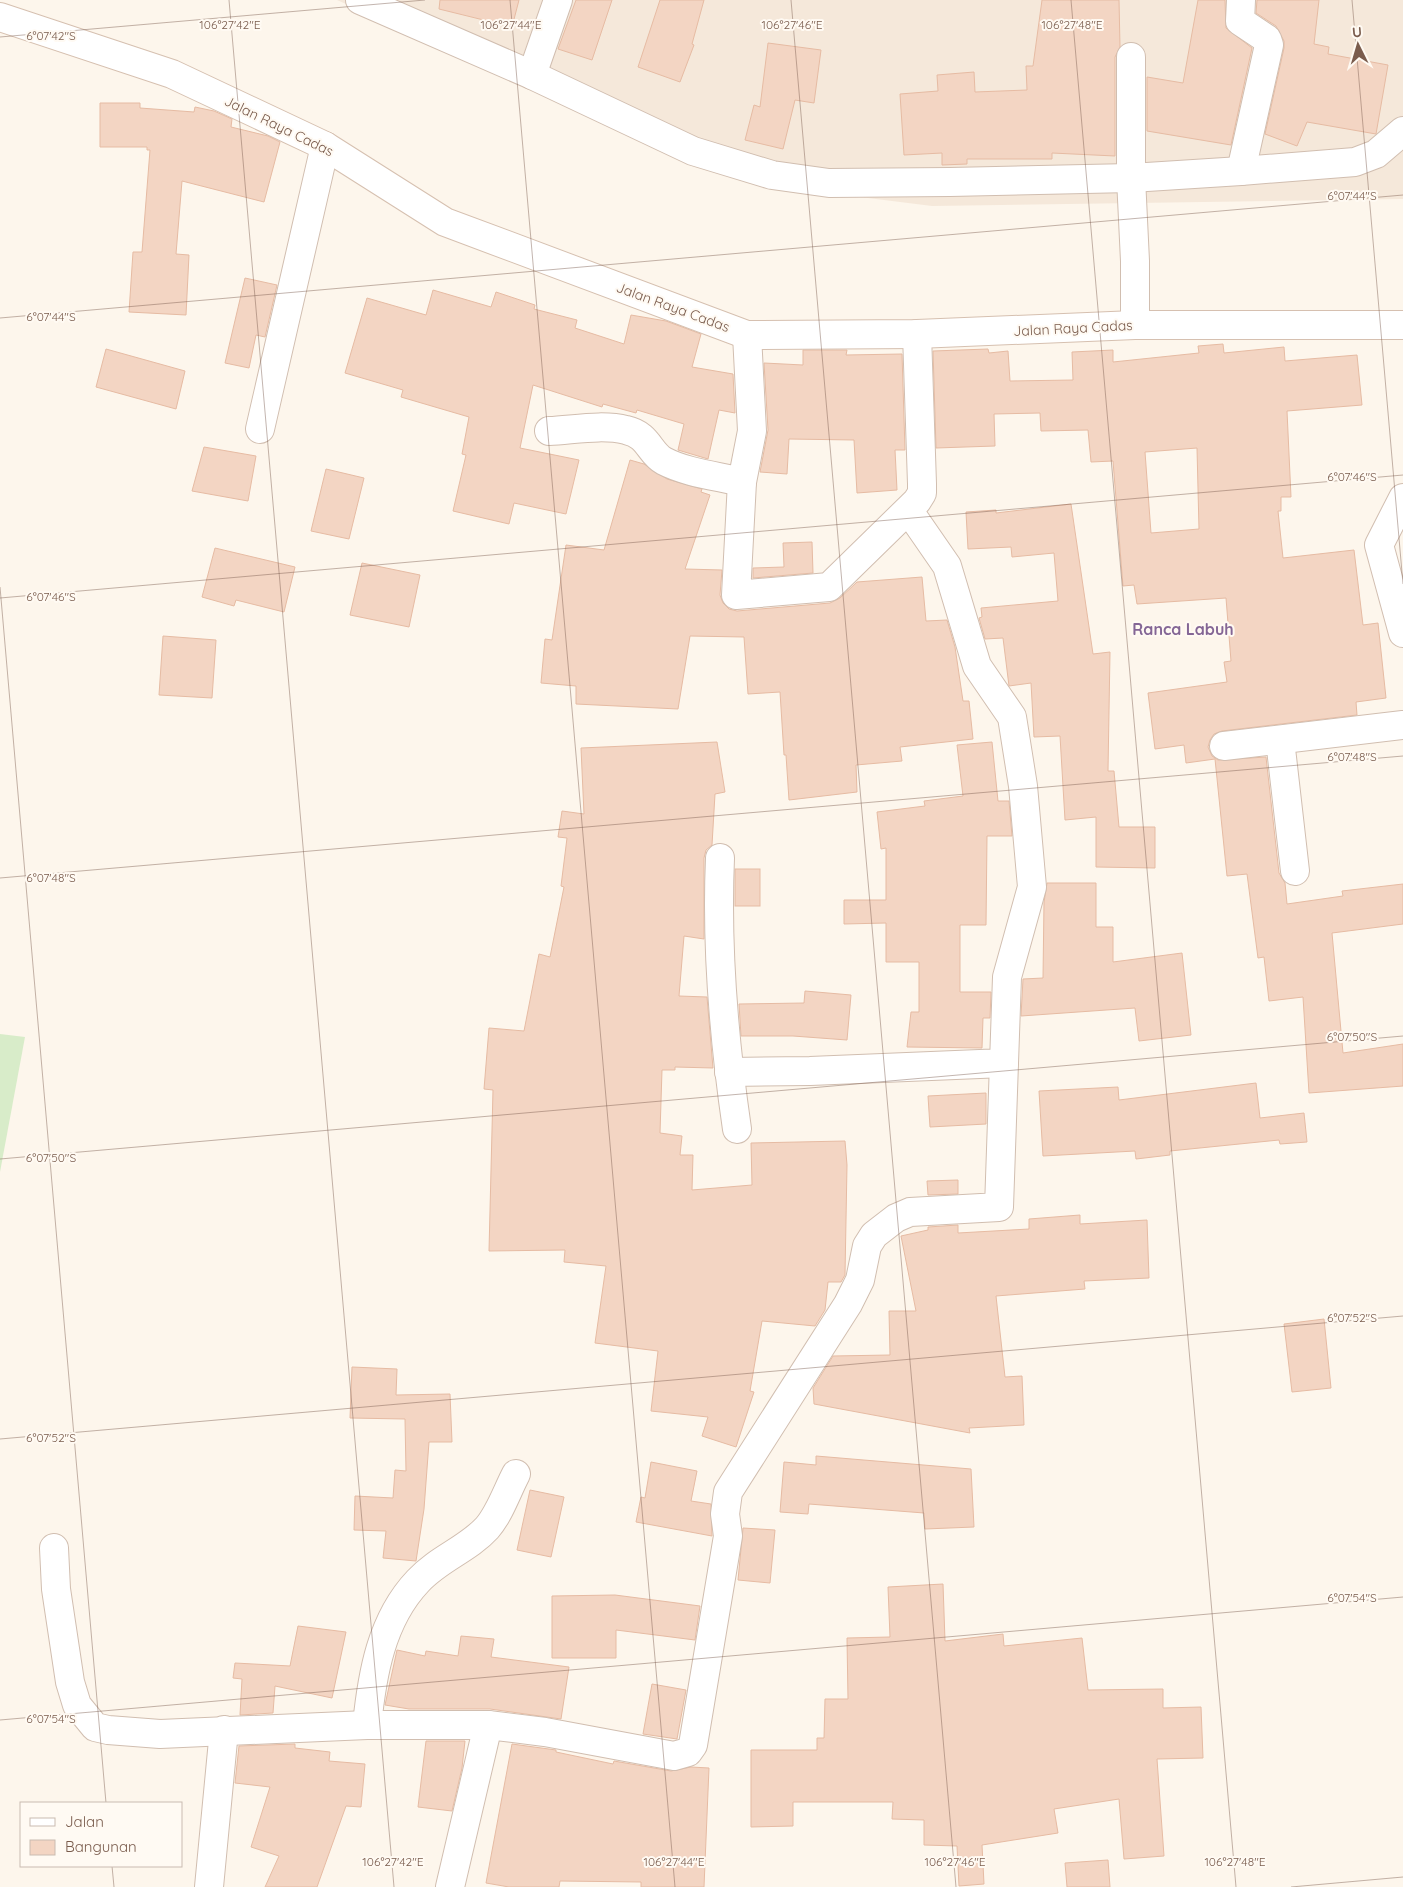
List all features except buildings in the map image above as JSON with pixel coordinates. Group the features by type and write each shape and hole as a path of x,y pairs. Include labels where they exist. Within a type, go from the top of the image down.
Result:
{"street":[{"path":"360,0 532,75 693,151 772,175 829,182 1131,178 1241,171 1356,162 1376,154 1403,131"},
{"path":"532,75 558,0"},
{"path":"1241,0 1240,21 1267,39 1268,45 1241,171"},
{"name":"Jalan Raya Cadas","path":"0,17 172,74 325,146 445,222 747,334 917,334 1135,325 1403,326"},
{"path":"1131,57 1131,178 1135,261 1135,325"},
{"path":"260,429 325,146"},
{"path":"747,334 752,430 742,482 736,596 829,587 909,511 922,493 917,334"},
{"path":"549,431 611,428 626,430 640,435 662,460 674,465 742,482"},
{"path":"1403,498 1379,545 1403,633"},
{"path":"54,1548 56,1589 70,1682 77,1706 86,1719 95,1727 108,1730 160,1734 224,1730 367,1726 488,1725 545,1732 674,1756 684,1754 691,1749 728,1536 725,1514 728,1492 848,1304 860,1280 867,1246 874,1235 896,1218 910,1212 999,1207 1006,977 1032,887 1023,786 1014,728 1007,708 981,675 977,666 947,566 909,511"},
{"path":"1224,746 1362,728 1403,726"},
{"path":"1280,740 1295,871"},
{"path":"720,858 718,910 729,1072 737,1129"},
{"path":"729,1072 810,1072 1004,1062"},
{"path":"367,1726 371,1682 377,1658 388,1629 403,1601 417,1581 433,1566 487,1528 516,1474"},
{"path":"450,1887 488,1725"},
{"path":"209,1887 224,1730"}],"shaded area":[{"path":"337,0 1403,0 1403,199 932,206 747,183"}],"green space":[{"path":"0,1034 25,1037 0,1172"}],"district":[{"name":"Ranca Labuh","path":"1183,629"}]}
